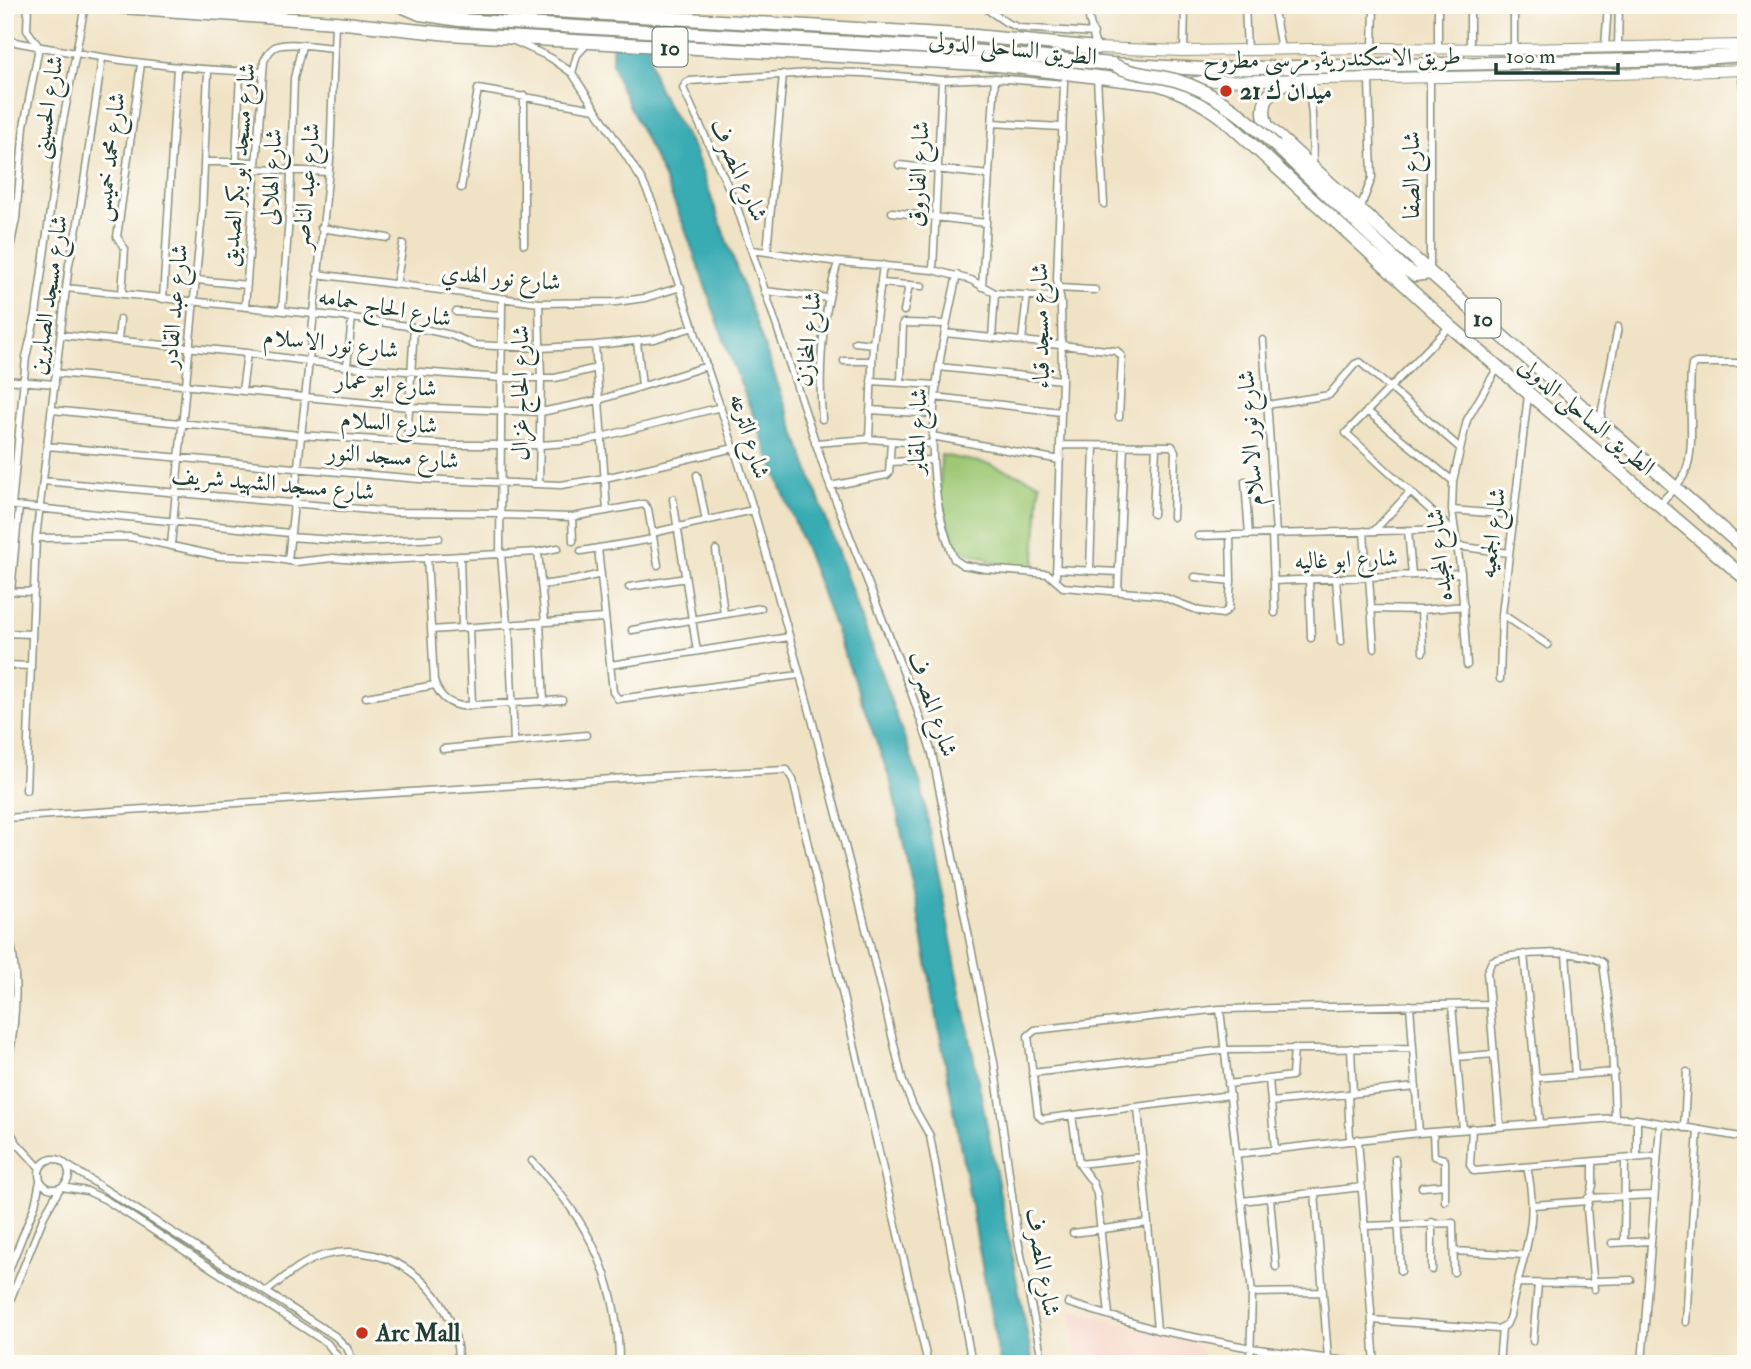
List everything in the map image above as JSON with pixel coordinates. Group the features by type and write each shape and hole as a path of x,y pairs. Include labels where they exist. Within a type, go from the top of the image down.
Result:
{"highway":[{"name":"الطريق الساحلى الدولى","path":"94,5 335,22 509,38 987,64 1064,79 1097,78 1171,88 1203,104 1224,119 1450,326 1746,579"},
{"path":"399,5 431,17 1294,74 1746,55"},
{"name":"الطريق الساحلى الدولى","path":"454,5 591,9 975,36 1096,48"},
{"path":"1112,64 1134,73 1172,79 1209,94 1242,115 1405,269 1415,275 1430,273"},
{"name":"الطريق الساحلى الدولى","path":"1294,74 1269,93 1263,109 1267,126 1359,211 1746,550"}],"main road":[{"name":"طريق الاسكندرية, مرسى مطروح","path":"1096,48 1184,51 1373,48 1514,50 1746,45"},
{"name":"طريق الاسكندرية, مرسى مطروح","path":"1171,88 1203,81 1294,74 1308,80 1744,70"}],"street":[{"path":"5,26 10,5"},
{"path":"5,272 16,219 24,126 38,47 27,30 28,5"},
{"name":"شارع الحسينى","path":"8,591 23,381 36,315 60,137 85,5"},
{"path":"981,5 1007,23 1020,28 1094,33"},
{"path":"1086,5 1096,48"},
{"path":"1184,51 1185,5"},
{"path":"1245,5 1247,51"},
{"path":"1273,5 1280,49"},
{"path":"1373,48 1374,5"},
{"path":"1438,5 1438,48"},
{"path":"1470,5 1470,49"},
{"path":"1514,5 1514,50"},
{"path":"1605,46 1608,5"},
{"path":"1618,46 1619,5"},
{"name":"شارع عبد الناصر","path":"288,561 303,397 329,172 335,22"},
{"name":"شارع الترعه","path":"509,38 551,58 572,72 650,196 722,407 753,510 841,831 903,1082 913,1106 929,1130 972,1364"},
{"path":"5,40 141,64 208,71 262,72"},
{"path":"572,72 577,55 589,42"},
{"name":"شارع الهلالى","path":"282,310 294,78 302,46"},
{"name":"شارع مسجد ابو بكر الصديق","path":"245,307 264,61 276,47 334,48"},
{"name":"شارع مسجد الصابرين","path":"26,790 36,538 66,288 102,58"},
{"name":"شارع محمد خميس","path":"122,294 125,249 117,237 141,64"},
{"path":"163,299 177,68"},
{"path":"1744,70 1746,110"},
{"name":"شارع عبد القادر","path":"171,545 197,280 208,71"},
{"path":"236,162 240,72"},
{"path":"767,252 783,74 863,73 942,80 1064,79"},
{"name":"شارع المصرف","path":"783,74 690,81 684,85 697,122 729,185 830,486 910,689 932,753 994,1062 1018,1240 1043,1364"},
{"name":"شارع الصفا","path":"1430,77 1430,273"},
{"path":"982,287 995,78"},
{"path":"1097,78 1104,204"},
{"name":"شارع مسجد قباء","path":"1056,578 1061,445 1062,345 1058,288 1064,79"},
{"path":"1359,211 1372,178 1369,79"},
{"name":"شارع الفاروق","path":"933,270 942,80"},
{"path":"1308,80 1314,169"},
{"path":"461,188 477,89 595,108"},
{"path":"524,96 524,244"},
{"path":"992,123 1061,127"},
{"path":"205,162 236,162 290,170 329,172"},
{"path":"899,165 989,175"},
{"path":"892,212 986,223"},
{"path":"321,228 388,238"},
{"path":"396,285 402,244"},
{"path":"752,250 838,262 933,270 957,275 995,293 1060,298"},
{"name":"شارع المخازن","path":"822,419 820,359 828,298 838,262"},
{"path":"869,439 873,344 883,265"},
{"name":"شارع نور الهدي","path":"317,274 539,303 615,302 645,298 681,287"},
{"name":"شارع المقابر","path":"957,275 939,367 931,440 936,500 954,559 963,565 986,569 1048,574 1056,578 1063,587 1158,595 1200,611 1223,614 1229,608 1231,581"},
{"path":"197,280 247,285"},
{"path":"881,283 922,286"},
{"path":"904,311 909,285"},
{"name":"شارع الحاج حمامه","path":"66,288 352,318 451,335 470,344 502,346 541,348 638,342 694,327"},
{"path":"1058,288 1095,290"},
{"path":"764,291 828,298"},
{"path":"992,338 995,293"},
{"path":"1022,341 1027,295"},
{"path":"502,300 500,554 508,625 514,742"},
{"name":"شارع الحاج غزال","path":"539,303 539,484"},
{"path":"456,312 502,315"},
{"path":"118,341 120,318"},
{"path":"346,366 352,318"},
{"path":"901,382 904,322 946,324"},
{"path":"1450,326 1347,434 1452,529"},
{"path":"407,442 414,327"},
{"path":"1600,420 1618,327"},
{"path":"945,333 1119,352 1122,357 1119,417"},
{"name":"شارع نور الاسلام","path":"61,335 247,353 346,366 501,378 541,379 569,376 597,368"},
{"name":"شارع نور الاسلام","path":"1263,341 1274,534 1275,613"},
{"path":"638,342 642,386"},
{"path":"855,342 873,344"},
{"path":"595,345 607,511"},
{"path":"242,391 247,353"},
{"path":"844,361 872,361"},
{"path":"1268,405 1329,395 1358,362 1460,448"},
{"path":"1659,505 1684,474 1688,457 1692,365 1746,363"},
{"name":"شارع ابو عمار","path":"56,373 409,407 541,412 599,400 707,366"},
{"path":"939,367 1062,380"},
{"name":"شارع المجيده","path":"1467,665 1461,573 1452,529 1453,481 1467,420 1498,368"},
{"path":"5,380 55,384"},
{"path":"871,381 937,385"},
{"name":"شارع الجمعيه","path":"1500,679 1502,614 1528,393"},
{"path":"935,397 1061,412"},
{"name":"شارع السلام","path":"52,410 299,435 407,442 540,445 602,437 722,407"},
{"path":"870,410 934,414"},
{"path":"1367,411 1453,481"},
{"path":"815,443 869,439 931,440 1060,460"},
{"path":"830,486 887,475 891,441"},
{"path":"1061,445 1170,445 1175,451 1172,517"},
{"name":"شارع مسجد النور","path":"47,446 419,479 561,485 605,478 734,448"},
{"path":"1090,571 1094,446"},
{"path":"1118,592 1124,446"},
{"path":"1153,514 1156,446"},
{"path":"890,462 931,460"},
{"path":"697,475 706,521"},
{"name":"شارع مسجد الشهيد شريف","path":"43,481 419,513 572,517 646,505 652,536"},
{"path":"1245,481 1249,534"},
{"path":"1374,531 1410,492"},
{"path":"673,499 697,652"},
{"path":"12,506 362,542 439,538"},
{"path":"581,551 753,510"},
{"path":"1451,510 1513,515"},
{"path":"572,517 573,541"},
{"path":"1198,536 1452,529"},
{"path":"1408,530 1412,575"},
{"path":"1364,531 1374,648"},
{"path":"1195,577 1231,581 1230,535"},
{"path":"652,536 658,565"},
{"path":"36,538 130,537 218,556 304,562 333,558 368,561 538,552 558,548"},
{"path":"1457,547 1509,553"},
{"path":"598,548 614,696 621,700 799,675"},
{"path":"716,550 724,614"},
{"path":"538,552 544,702"},
{"path":"460,556 472,705"},
{"path":"427,557 435,685 446,701 461,706 562,700"},
{"path":"1056,569 1118,572"},
{"name":"شارع ابو غاليه","path":"1274,581 1461,573"},
{"path":"541,585 601,574"},
{"path":"629,587 686,578"},
{"path":"1336,578 1340,642"},
{"path":"1309,580 1311,638"},
{"path":"8,591 34,592"},
{"path":"1371,609 1421,610 1464,606"},
{"path":"632,630 761,608"},
{"path":"1421,610 1423,652"},
{"path":"1502,614 1548,645"},
{"path":"431,630 605,618"},
{"path":"5,633 32,634"},
{"path":"610,665 789,637"},
{"path":"5,665 31,666"},
{"path":"366,697 435,685"},
{"path":"443,748 586,735"},
{"path":"5,818 787,770 793,780 928,1364"},
{"path":"5,920 10,939 16,1014 6,1072"},
{"path":"1524,954 1540,1123"},
{"path":"1500,1126 1488,966 1498,958 1524,954 1566,954 1598,959 1603,963 1615,1072 1615,1118"},
{"path":"1566,954 1575,1075"},
{"path":"1230,1095 1040,1118 1028,1040 1032,1031 1220,1009 1489,1004"},
{"path":"1452,1005 1463,1129"},
{"path":"1410,1006 1419,1133"},
{"path":"1220,1009 1252,1293 1250,1364"},
{"path":"1228,1084 1292,1076 1294,1048"},
{"path":"1351,1048 1354,1140 1362,1187 1375,1364"},
{"path":"1032,1073 1224,1050 1413,1048"},
{"path":"1457,1057 1494,1054"},
{"path":"1536,1077 1615,1072"},
{"path":"1684,1128 1687,1072"},
{"path":"1269,1079 1275,1150"},
{"path":"1271,1102 1416,1087"},
{"path":"1138,1107 1157,1329"},
{"path":"1072,1115 1079,1164 1095,1188 1109,1315"},
{"path":"1236,1154 1419,1133 1615,1118 1637,1119 1746,1138"},
{"path":"1637,1119 1637,1158"},
{"path":"5,1122 16,1142 40,1168 36,1205 6,1279 18,1282"},
{"path":"1642,1364 1660,1124"},
{"path":"1472,1128 1471,1169 1478,1171 1656,1156"},
{"path":"1686,1322 1698,1130"},
{"path":"1433,1132 1434,1156 1445,1160 1445,1202"},
{"path":"1079,1164 1142,1157"},
{"path":"40,1168 51,1159 60,1160 335,1336 347,1348 355,1364"},
{"path":"1395,1159 1401,1271"},
{"path":"1624,1242 1625,1159"},
{"path":"532,1161 565,1198 600,1254 612,1292 619,1338 619,1364"},
{"path":"1592,1162 1593,1185 1588,1199 1593,1285"},
{"path":"5,1313 44,1216 69,1177 66,1165"},
{"path":"1500,1364 1502,1328 1510,1316 1532,1222 1533,1205 1527,1167"},
{"path":"40,1181 51,1189 61,1187 87,1191 106,1200 327,1343 343,1364"},
{"path":"1422,1186 1445,1185"},
{"path":"1242,1201 1362,1187"},
{"path":"1315,1193 1328,1358"},
{"path":"1533,1205 1653,1195"},
{"path":"1270,1198 1276,1267"},
{"path":"1432,1222 1432,1270"},
{"path":"1073,1233 1148,1223"},
{"path":"1364,1226 1453,1223 1454,1272"},
{"path":"1612,1243 1651,1241"},
{"path":"1454,1251 1525,1255"},
{"path":"266,1292 303,1264 323,1256 355,1252 387,1259 415,1274 438,1297 453,1327 458,1364"},
{"path":"1517,1283 1593,1285 1631,1280"},
{"path":"1532,1341 1538,1284"},
{"path":"1252,1293 1322,1292"},
{"path":"1068,1303 1157,1329 1251,1348 1368,1364"},
{"path":"1372,1320 1502,1328"}],"shaded area":[{"path":"1071,1309 1202,1346 1204,1364 1077,1364"}],"green space":[{"path":"941,455 989,464 1040,483 1034,571 1000,568 1000,563 988,562 988,558 957,550 940,501"}],"water":[{"path":"613,5 651,5 650,60 657,84 695,152 921,785 1033,1364 1000,1364 918,913 891,782 817,579 728,351 684,226 618,82 612,62"}],"place":[{"name":"ميدان ك 21","path":"1226,91"},
{"name":"Arc Mall","path":"362,1333"}]}
